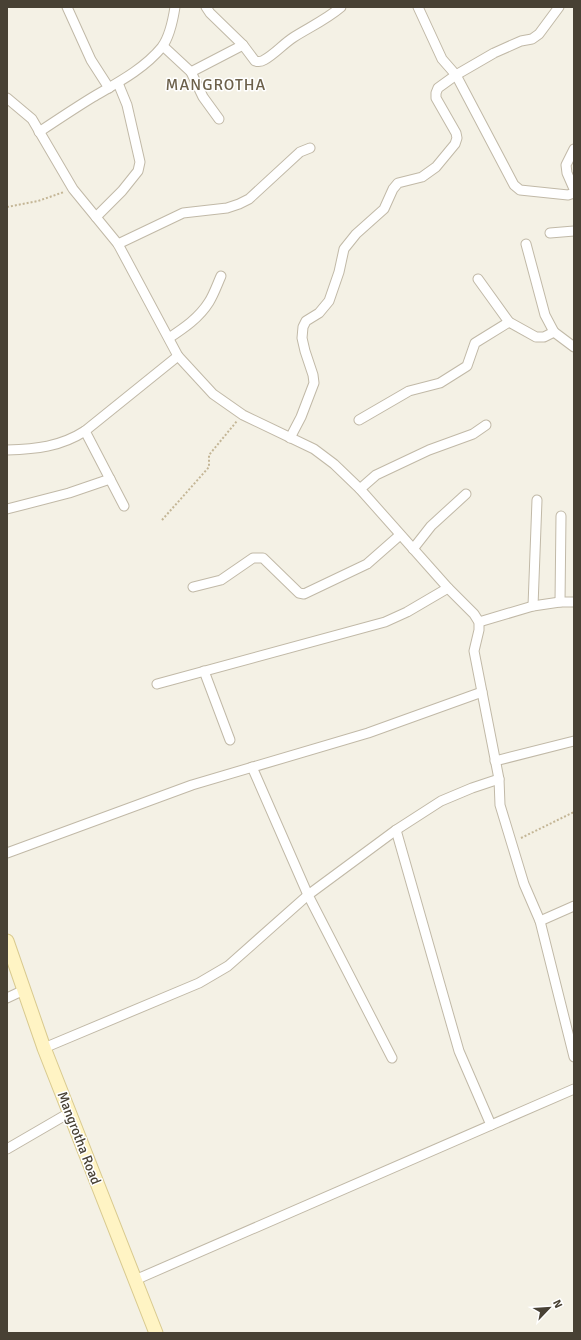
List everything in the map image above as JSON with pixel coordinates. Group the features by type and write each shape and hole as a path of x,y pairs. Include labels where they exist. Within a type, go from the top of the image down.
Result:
{"main road":[{"name":"Mangrotha Road","path":"7,941 44,1048 156,1333"}],"street":[{"path":"67,7 91,60 109,88"},
{"path":"39,132 118,83 151,58 163,46 173,24 175,7"},
{"path":"206,7 210,13 243,45 255,61 262,61 293,38 330,16 341,7"},
{"path":"418,7 442,58 456,76 514,185 520,190 568,196 574,193"},
{"path":"290,438 301,417 314,383 313,375 304,351 302,338 303,327 306,321 318,313 329,302 340,272 344,249 356,234 384,210 393,189 398,183 422,177 436,167 455,144 457,138 456,133 436,98 438,88 494,53 521,41 532,39 540,34 559,7"},
{"path":"191,72 243,45"},
{"path":"163,46 191,72 203,97 219,118"},
{"path":"96,217 122,192 138,171 140,162 127,105 118,83"},
{"path":"7,98 32,119 73,188 118,244 178,356 213,394 243,415 314,449 334,464 360,489 448,588 474,614 479,622 479,630 474,651 499,779 500,805 524,884 540,921 570,1022 574,1057"},
{"path":"118,244 183,213 227,208 239,204 248,199 300,152 310,148"},
{"path":"574,149 566,165 567,173 574,189"},
{"path":"550,233 574,231"},
{"path":"526,244 545,315 554,332 574,348"},
{"path":"169,338 186,326 199,314 209,302 221,276"},
{"path":"478,278 510,322 536,337 544,338 554,332"},
{"path":"359,420 409,391 440,383 467,366 475,343 510,322"},
{"path":"7,450 53,446 85,431 178,356"},
{"path":"360,489 376,475 429,450 473,434 486,425"},
{"path":"85,431 124,506"},
{"path":"7,509 69,493 110,479"},
{"path":"414,549 431,526 466,494"},
{"path":"533,606 537,500"},
{"path":"560,602 561,516"},
{"path":"193,587 221,580 253,558 258,557 263,558 299,594 304,594 367,564 400,535"},
{"path":"157,684 385,622 418,606 448,588"},
{"path":"479,622 533,606 560,602 574,602"},
{"path":"204,671 230,740"},
{"path":"7,853 192,785 368,733 482,692"},
{"path":"495,761 574,741"},
{"path":"252,767 308,895 392,1058"},
{"path":"44,1048 199,983 228,966 308,895 396,830 441,801 499,779"},
{"path":"396,830 459,1051 491,1125"},
{"path":"540,921 574,906"},
{"path":"7,998 24,990"},
{"path":"135,1280 574,1089"},
{"path":"7,1149 70,1113"}],"path":[{"path":"7,207 38,201 73,188"},
{"path":"162,520 209,467 209,455 243,415"},
{"path":"512,843 574,812"}],"district":[{"name":"MANGROTHA","path":"216,85"}]}
